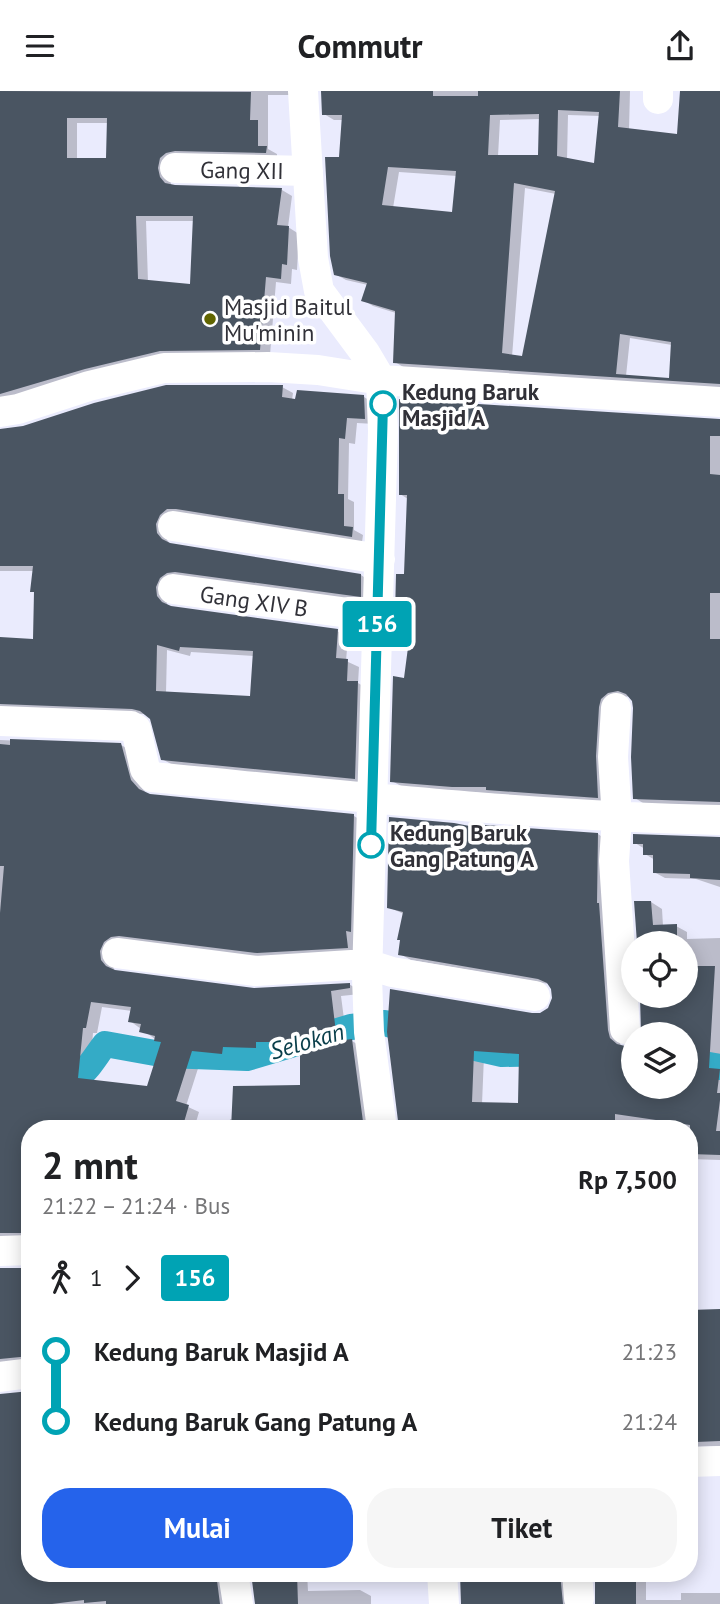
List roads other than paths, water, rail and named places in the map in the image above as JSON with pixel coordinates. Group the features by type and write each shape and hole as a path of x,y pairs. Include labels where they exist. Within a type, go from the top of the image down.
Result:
{"street":[{"path":"303,91 313,258 319,291 365,353 381,380 383,431 380,559 367,964 369,1027 382,1120"},
{"name":"Gang XII","path":"175,168 308,171"},
{"path":"0,412 163,368 268,367 318,370 381,380 720,402"},
{"path":"173,526 380,559"},
{"name":"Gang XIV B","path":"173,589 378,617"},
{"path":"617,708 613,757 617,818 614,861 625,1022"},
{"path":"0,721 131,726 136,729 145,769 152,777 617,818 720,820"},
{"path":"117,953 256,971 367,964 393,972 535,996"},
{"path":"0,1251 21,1250"},
{"path":"0,1377 21,1374"},
{"path":"698,1462 720,1461"},
{"path":"234,1582 237,1604"},
{"path":"443,1582 444,1604"}],"waterway":[{"name":"Selokan","path":"0,1097 15,1084 24,1081 72,1080 86,1069 105,1044 166,1055 247,1058 351,1027 385,1023 421,1034"},
{"name":"Selokan","path":"458,1044 502,1054 555,1053"},
{"name":"Selokan","path":"698,1063 720,1067"}],"place":[{"name":"Masjid Baitul Mu'minin","path":"210,319"},
{"name":"Kedung Baruk Masjid A","path":"383,404"},
{"name":"Kedung Baruk Gang Patung A","path":"371,845"}]}
